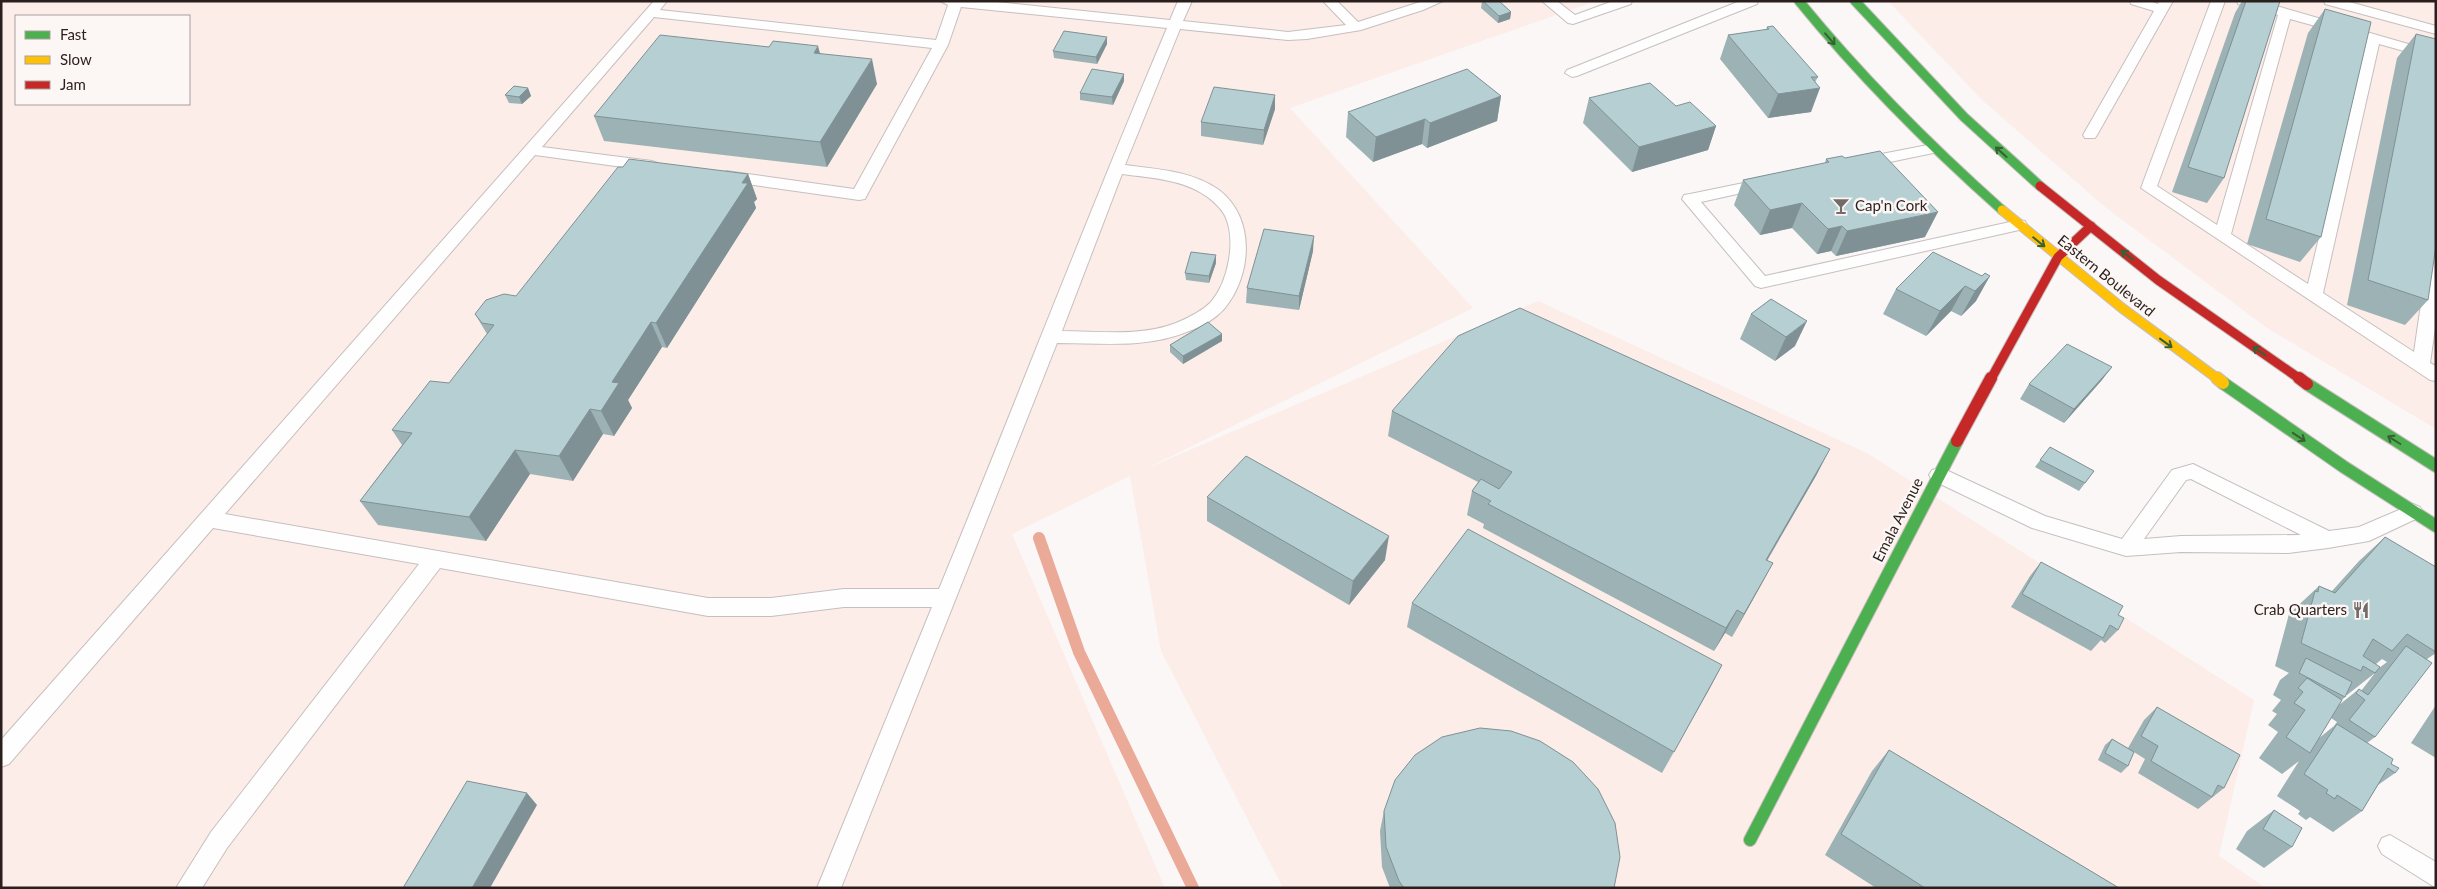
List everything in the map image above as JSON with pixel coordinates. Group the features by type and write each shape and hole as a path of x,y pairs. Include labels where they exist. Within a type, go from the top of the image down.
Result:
{"main road":[{"name":"Eastern Boulevard","path":"1799,1 1855,68 1933,148 2019,225 2153,333 2245,400 2436,526"},
{"name":"Eastern Boulevard","path":"1855,1 1904,55 2001,153 2091,226 2161,281 2253,347 2436,466"},
{"name":"Emala Avenue","path":"1750,840 1975,405 2058,257 2091,226"}],"lane":[{"path":"829,888 944,598 1051,336 1130,132 1185,1"},
{"path":"1329,1 1356,27"},
{"path":"715,175 859,195 941,45 953,2 1175,26 1288,36 1309,36 1356,27 1437,1"},
{"path":"1548,1 1573,20 1626,1"},
{"path":"1572,73 1752,1"},
{"path":"2090,136 2164,5 2136,1"},
{"path":"2218,1 2149,188 2436,375"},
{"path":"2243,1 2436,56"},
{"path":"2330,1 2436,30"},
{"path":"1,757 655,7 941,45"},
{"path":"2222,236 2285,13"},
{"path":"2314,296 2373,38"},
{"path":"1846,166 1933,148"},
{"path":"532,150 666,168"},
{"path":"1051,336 1134,337 1157,335 1181,327 1209,314 1219,303 1234,271 1238,233 1234,217 1223,203 1198,184 1117,168"},
{"path":"1778,181 1690,199 1761,282 2019,225"},
{"path":"2421,365 2436,257"},
{"path":"2126,548 2179,475 2193,471 2328,540"},
{"path":"1938,475 2039,522 2126,548 2181,544 2288,545 2362,535 2414,512"},
{"path":"210,519 708,607 771,607 844,598 944,598"},
{"path":"188,888 219,840 436,558"},
{"path":"2390,846 2436,876"}],"shaded area":[{"path":"1,1 1596,1 1290,108 1473,308 1143,470 1538,301 1867,453 2254,700 2219,856 2266,888 1283,888 1161,651 1130,476 1012,534 1165,888 1,888"},
{"path":"1888,1 2436,1 2436,429 2267,328 2105,207 1981,99"}],"building":[{"path":"1483,1 1499,1 1511,12 1499,16"},
{"path":"2246,1 2280,1 2224,178 2188,167"},
{"path":"2325,9 2371,22 2321,237 2266,219"},
{"path":"1773,26 1818,77 1811,77 1820,88 1778,94 1728,35 1769,29 1767,27"},
{"path":"1064,31 1107,37 1096,57 1053,51"},
{"path":"2416,34 2436,39 2436,246 2428,300 2368,280"},
{"path":"660,35 769,47 773,41 818,46 814,53 872,59 820,142 594,116"},
{"path":"1092,69 1124,74 1112,97 1080,93"},
{"path":"1467,69 1501,96 1430,123 1425,119 1376,137 1348,112"},
{"path":"1650,83 1676,106 1690,102 1716,126 1639,147 1589,98"},
{"path":"514,86 528,88 519,97 505,95"},
{"path":"1214,87 1275,95 1264,130 1201,122"},
{"path":"1880,151 1938,212 1847,231 1842,226 1828,229 1802,203 1770,210 1743,180 1829,162 1826,159 1842,156 1845,158"},
{"path":"629,159 748,174 742,183 748,183 656,323 651,322 612,382 619,383 601,411 590,409 559,456 515,450 469,517 360,501 412,433 392,430 430,381 449,383 494,325 482,323 475,314 486,300 504,294 516,296 618,167 623,167"},
{"path":"1264,229 1314,236 1299,296 1247,288"},
{"path":"1191,252 1216,255 1209,276 1185,273"},
{"path":"1933,252 1982,276 1985,273 1990,276 1975,291 1965,286 1940,311 1896,289"},
{"path":"1771,299 1807,321 1786,337 1751,314"},
{"path":"1520,308 1830,449 1766,560 1773,563 1744,614 1737,610 1726,628 1488,504 1491,501 1472,491 1481,479 1499,489 1512,472 1392,411 1458,336"},
{"path":"1208,322 1222,334 1183,356 1170,345"},
{"path":"2067,344 2112,367 2074,409 2029,384"},
{"path":"2050,447 2094,471 2085,483 2040,460"},
{"path":"1246,456 1389,536 1353,581 1207,497"},
{"path":"1468,529 1722,665 1674,752 1412,603"},
{"path":"2385,537 2436,567 2436,652 2407,634 2392,651 2373,639 2363,656 2380,667 2375,673 2363,666 2361,671 2301,643 2315,591 2318,592 2319,586 2335,593"},
{"path":"2041,562 2123,606 2118,615 2124,618 2118,630 2110,625 2103,638 2022,594"},
{"path":"2406,646 2432,663 2375,737 2349,720 2365,700 2356,693 2359,689 2368,695"},
{"path":"2306,658 2352,682 2345,697 2299,673"},
{"path":"2307,678 2342,700 2310,753 2286,737 2305,710 2294,703 2303,692 2298,688"},
{"path":"2157,707 2240,755 2224,788 2218,785 2212,797 2151,761 2158,746 2141,736"},
{"path":"2337,724 2393,759 2391,764 2399,768 2395,773 2388,768 2362,811 2337,795 2335,799 2326,793 2328,790 2304,774"},
{"path":"1480,728 1511,731 1540,741 1573,762 1598,789 1615,823 1620,857 1614,888 1404,888 1399,881 1386,847 1384,811 1395,780 1415,755 1442,737"},
{"path":"2112,739 2134,752 2128,766 2105,753"},
{"path":"1889,750 2119,888 1925,888 1841,834"},
{"path":"467,781 527,793 472,888 403,888"},
{"path":"2274,810 2302,828 2292,847 2263,829"}],"waterway":[{"path":"1039,538 1079,652 1193,888"}],"traffic: fast":[{"path":"1799,1 1846,57 1921,136 2002,210"},
{"path":"1855,1 1964,117 2040,186"},
{"path":"2223,383 2344,467 2436,526"},
{"path":"2307,384 2436,466"},
{"path":"1750,840 1957,441"}],"traffic: slow":[{"path":"2002,210 2122,308 2223,383"}],"traffic: jam":[{"path":"2040,186 2158,280 2307,384"},
{"path":"1957,441 2058,257 2091,226"}],"place":[{"name":"Cap'n Cork","path":"1841,206"},
{"name":"Crab Quarters","path":"2361,610"}]}
